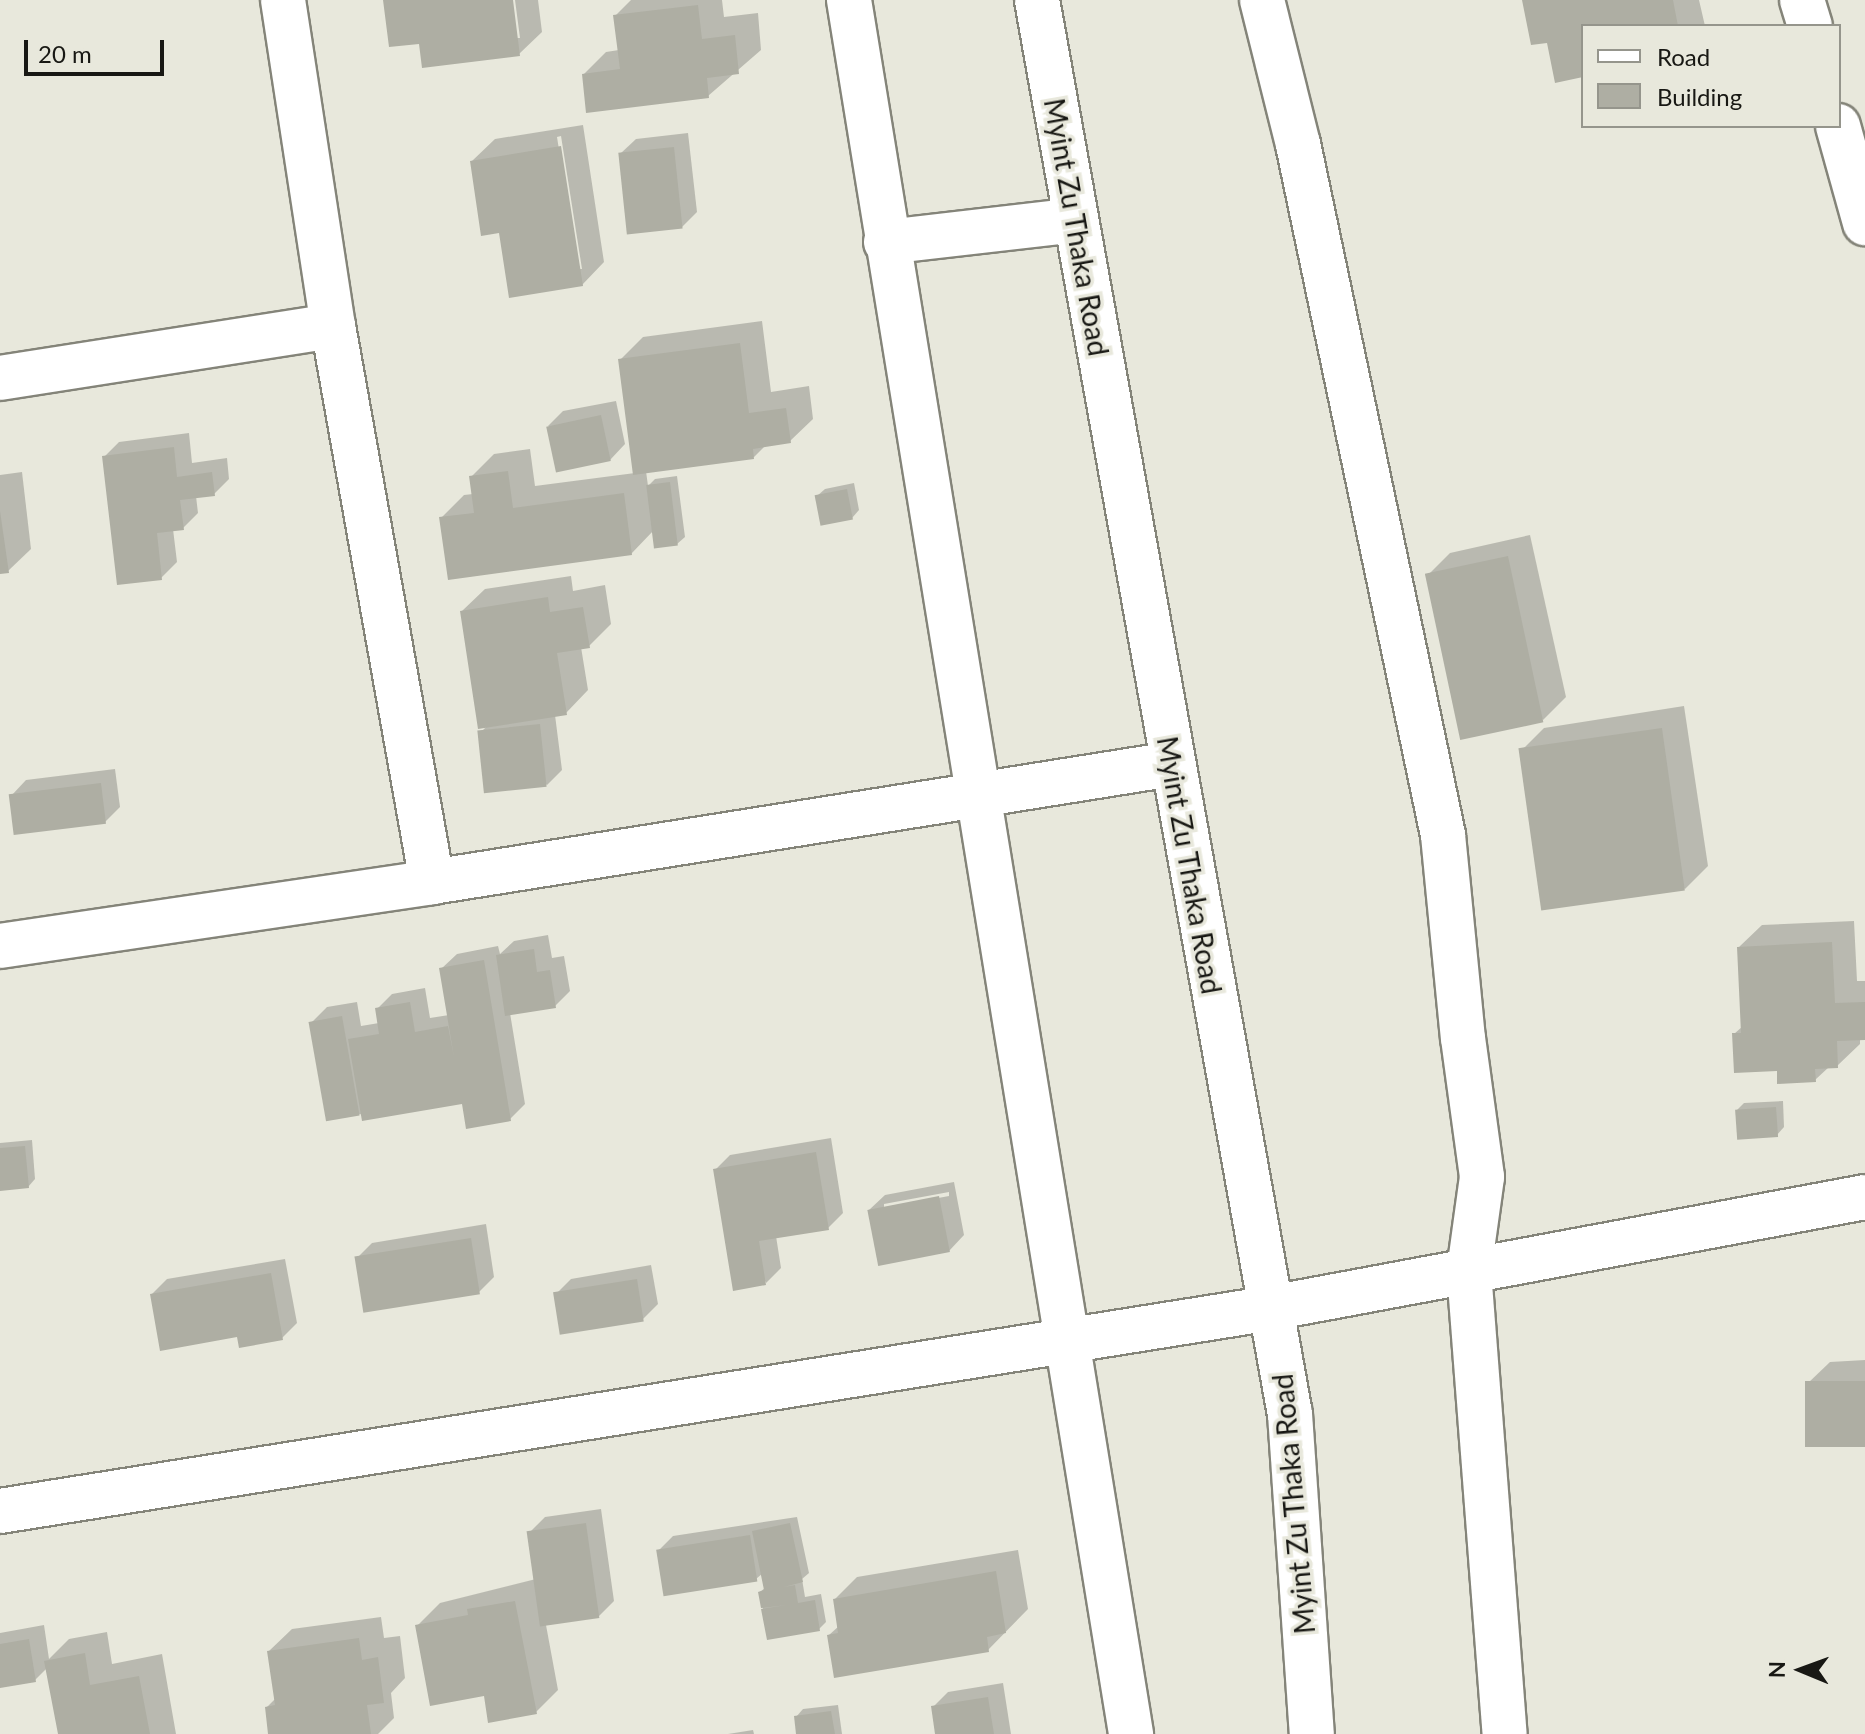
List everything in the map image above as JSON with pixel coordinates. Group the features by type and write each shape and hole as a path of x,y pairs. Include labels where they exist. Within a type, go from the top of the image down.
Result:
{"street":[{"path":"283,0 333,326 432,882"},
{"path":"849,0 1131,1734"},
{"name":"Myint Zu Thaka Road","path":"1037,0 1290,1414 1312,1734"},
{"path":"1262,0 1301,160 1443,835 1463,1038 1482,1177 1469,1271 1505,1734"},
{"path":"1802,0 1809,24"},
{"path":"1839,128 1865,223"},
{"path":"886,242 1076,220"},
{"path":"0,378 333,326"},
{"path":"0,946 432,882 1172,764"},
{"path":"0,1511 1271,1308 1865,1197"}],"building":[{"path":"383,0 513,0 520,56 422,68 419,44 389,47"},
{"path":"1522,0 1673,0 1678,24 1581,24 1581,77 1555,83 1547,43 1531,45"},
{"path":"698,5 702,39 735,35 739,74 707,78 709,98 586,113 582,74 620,69 613,15"},
{"path":"561,146 583,286 509,298 499,233 481,236 470,161"},
{"path":"674,147 683,229 627,234 618,153"},
{"path":"740,343 749,413 786,408 791,443 753,449 754,459 633,475 618,359"},
{"path":"601,415 611,461 556,473 546,427"},
{"path":"174,447 177,477 212,472 215,496 180,500 184,530 157,533 162,580 117,585 102,456"},
{"path":"508,471 513,508 624,493 632,555 448,580 439,517 474,513 469,476"},
{"path":"670,482 678,546 654,548 646,485"},
{"path":"847,489 853,519 821,526 815,495"},
{"path":"0,511 9,573 0,574"},
{"path":"1508,556 1543,722 1460,740 1425,574"},
{"path":"548,597 550,612 583,607 590,648 557,653 567,715 478,729 460,611"},
{"path":"540,724 547,787 484,793 477,731"},
{"path":"1662,728 1685,890 1541,911 1518,748"},
{"path":"101,783 106,824 14,835 9,794"},
{"path":"1832,942 1835,1003 1865,1002 1865,1040 1837,1041 1838,1068 1815,1069 1816,1082 1777,1084 1777,1071 1734,1073 1732,1033 1741,1033 1737,947"},
{"path":"534,949 537,972 550,970 556,1008 505,1016 496,955"},
{"path":"484,960 511,1121 466,1129 462,1104 362,1121 348,1039 379,1034 375,1008 410,1002 415,1032 448,1026 454,1057 439,968"},
{"path":"342,1016 360,1115 326,1121 309,1022"},
{"path":"1776,1107 1778,1137 1737,1140 1735,1110"},
{"path":"25,1146 29,1188 0,1191 0,1148"},
{"path":"816,1152 829,1230 759,1241 766,1285 733,1291 713,1169"},
{"path":"939,1196 950,1252 878,1266 867,1210"},
{"path":"471,1238 480,1294 363,1313 354,1256"},
{"path":"271,1273 283,1340 239,1348 237,1337 160,1351 150,1294"},
{"path":"637,1279 644,1321 560,1335 553,1292"},
{"path":"1805,1381 1865,1381 1865,1447 1805,1447"},
{"path":"586,1523 599,1618 540,1626 527,1531"},
{"path":"790,1523 803,1582 784,1587 795,1585 798,1603 815,1600 820,1631 767,1640 761,1609 787,1605 761,1608 758,1592 764,1590 752,1531"},
{"path":"750,1535 757,1581 664,1596 656,1550"},
{"path":"996,1571 1006,1633 987,1637 989,1652 834,1678 827,1635 838,1633 833,1599"},
{"path":"515,1601 537,1714 488,1723 484,1696 430,1706 415,1625 468,1615 467,1609"},
{"path":"359,1638 362,1660 378,1657 384,1703 367,1705 371,1734 268,1734 265,1707 275,1705 267,1651"},
{"path":"29,1639 36,1682 0,1688 0,1644"},
{"path":"85,1653 90,1685 139,1676 150,1734 58,1734 44,1661"},
{"path":"988,1697 994,1734 935,1734 931,1706"},
{"path":"831,1711 835,1734 796,1734 794,1716"}]}
